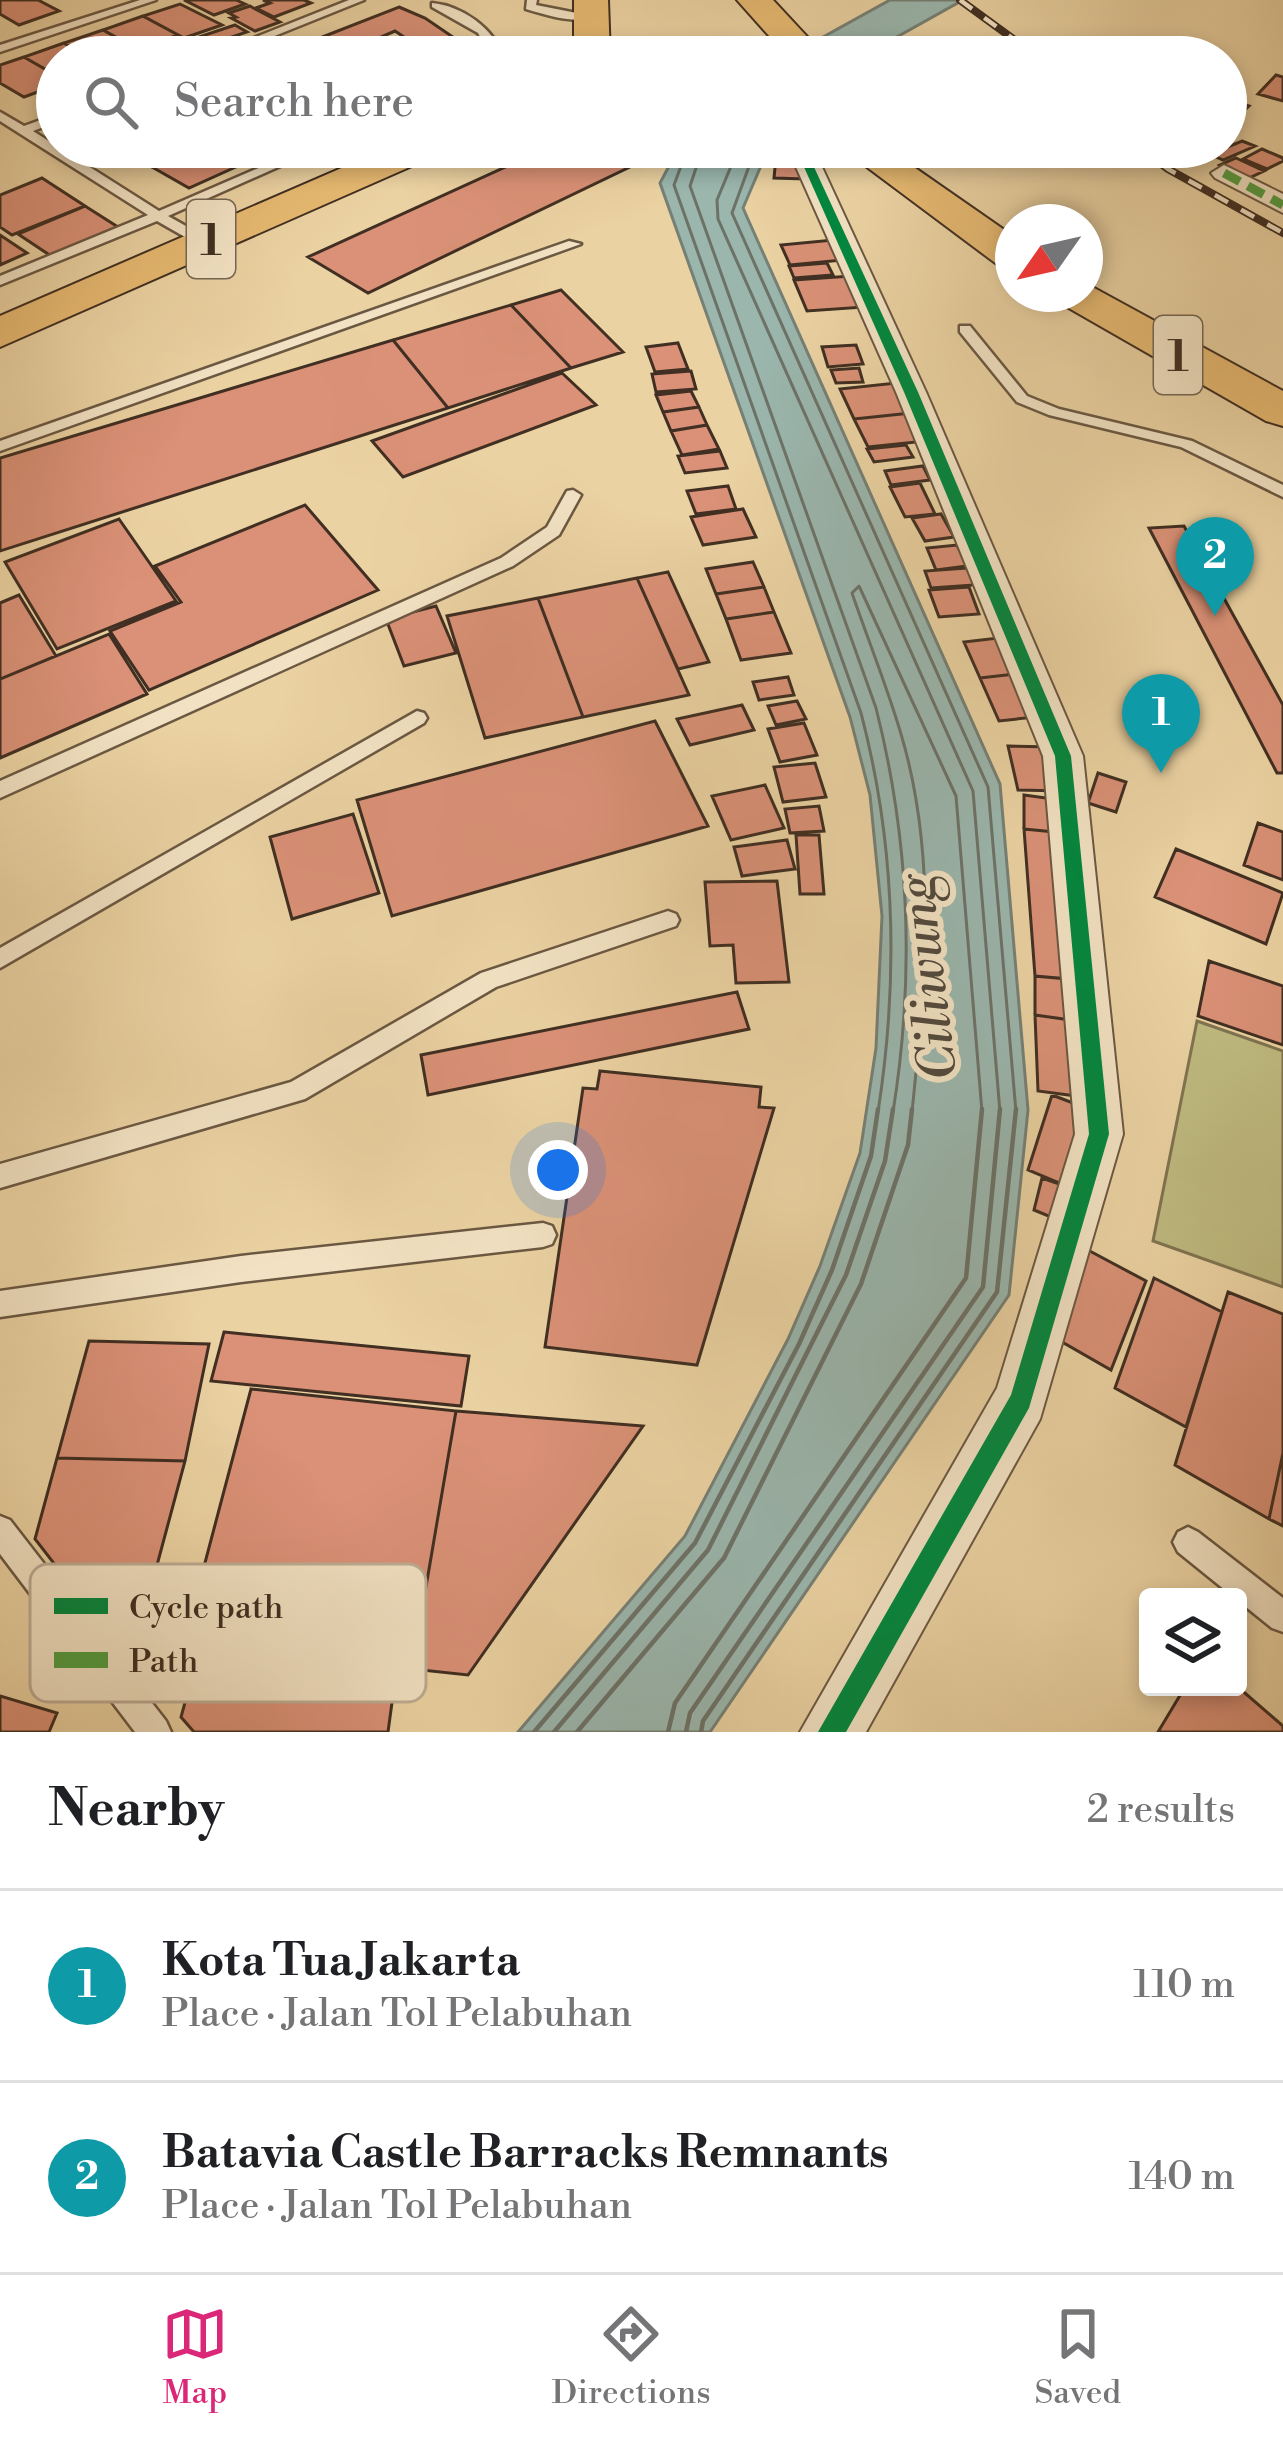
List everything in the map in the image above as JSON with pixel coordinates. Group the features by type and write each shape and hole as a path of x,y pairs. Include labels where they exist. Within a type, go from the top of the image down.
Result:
{"highway":[{"path":"754,0 788,36"},
{"name":"1","path":"0,333 375,168"},
{"path":"889,168 995,243"},
{"path":"946,168 998,204"},
{"name":"1","path":"1103,268 1283,364"},
{"name":"1","path":"1103,309 1283,411"}],"street":[{"path":"809,168 911,392 1063,756 1100,1134 1021,1400 831,1732"},
{"path":"1224,173 1283,205"}],"lane":[{"path":"40,36 151,0"},
{"path":"266,36 359,0"},
{"path":"532,0 530,7 539,12 591,8"},
{"path":"436,4 488,36"},
{"path":"0,49 36,37"},
{"path":"0,116 36,139"},
{"path":"23,131 36,126"},
{"path":"82,168 204,242"},
{"path":"0,280 269,168"},
{"path":"0,446 574,244"},
{"path":"965,329 1022,399 1054,412 1186,444 1283,492"},
{"path":"0,790 507,562 553,531 573,495"},
{"path":"0,959 417,718"},
{"path":"0,1176 297,1091 489,980 668,920"},
{"path":"0,1304 241,1269 543,1235"},
{"path":"0,1530 30,1569"},
{"path":"1188,1542 1283,1617"},
{"path":"132,1702 155,1732"}],"shaded area":[{"path":"1197,1021 1283,1051 1283,1287 1153,1241"}],"water":[{"path":"890,0 963,0 899,36 825,36"},
{"name":"Ciliwung","path":"668,168 760,168 743,208 1000,784 1028,1110 1009,1295 710,1732 518,1732 685,1536 788,1339 820,1266 860,1153 876,1048 882,916 870,795 850,717 660,183"}],"building":[{"path":"0,0 38,0 59,11 19,25 0,14"},
{"path":"184,0 236,0 245,4 214,15"},
{"path":"263,0 311,3 274,17 256,8 270,3"},
{"path":"180,4 222,25 180,36 143,16"},
{"path":"250,6 280,22 255,31 231,18 236,17 229,13"},
{"path":"399,7 451,36 402,36 395,31 383,36 325,36"},
{"path":"143,16 178,35 114,36 103,30"},
{"path":"235,25 247,32 235,36 202,36"},
{"path":"24,57 36,64 36,93 24,97 0,83 0,65"},
{"path":"1276,75 1283,77 1283,101 1258,94"},
{"path":"1262,149 1283,161 1267,169 1247,157"},
{"path":"1247,163 1264,171 1249,178 1227,168 1247,168"},
{"path":"154,168 233,168 189,188"},
{"path":"503,168 628,168 368,293 308,257"},
{"path":"775,168 807,168 806,179 774,178"},
{"path":"42,178 85,206 12,235 0,227 0,195"},
{"path":"85,206 118,227 51,256 18,234"},
{"path":"0,235 27,253 0,265"},
{"path":"833,240 843,260 790,265 781,245"},
{"path":"827,263 833,275 794,278 789,266"},
{"path":"851,276 865,307 807,311 794,280"},
{"path":"561,290 623,352 571,368 511,305"},
{"path":"511,305 571,368 448,408 393,340"},
{"path":"393,340 448,408 0,551 0,458"},
{"path":"678,343 688,369 655,372 646,347"},
{"path":"856,345 863,364 828,367 822,347"},
{"path":"859,368 863,382 836,383 831,370"},
{"path":"691,371 696,389 656,392 652,374"},
{"path":"562,373 596,405 403,477 372,441"},
{"path":"896,383 911,413 854,419 840,389"},
{"path":"691,391 699,407 663,412 656,395"},
{"path":"699,407 707,425 671,431 663,412"},
{"path":"911,413 926,441 868,447 854,419"},
{"path":"707,425 719,449 682,455 671,431"},
{"path":"906,445 913,457 874,462 867,449"},
{"path":"720,451 727,468 685,473 678,456"},
{"path":"923,466 930,480 891,485 885,471"},
{"path":"920,483 935,514 905,517 890,487"},
{"path":"728,486 736,509 696,514 687,491"},
{"path":"305,505 378,590 149,690 110,631 181,602 155,566"},
{"path":"743,509 756,537 703,545 691,517"},
{"path":"941,514 954,537 925,541 912,518"},
{"path":"119,519 176,601 57,649 5,562"},
{"path":"1184,526 1283,705 1283,773 1277,773 1149,528"},
{"path":"957,545 967,566 936,570 927,548"},
{"path":"753,562 764,587 716,594 706,569"},
{"path":"967,568 974,585 931,588 925,571"},
{"path":"668,572 709,662 678,669 637,578"},
{"path":"637,578 689,695 583,717 538,598"},
{"path":"764,587 774,612 726,619 716,594"},
{"path":"969,587 979,614 939,617 929,590"},
{"path":"19,595 56,656 0,679 0,603"},
{"path":"538,598 583,717 485,738 447,616"},
{"path":"436,606 456,653 404,666 386,619"},
{"path":"774,612 791,653 741,660 726,619"},
{"path":"109,634 147,694 0,758 0,679"},
{"path":"998,638 1015,674 980,678 964,642"},
{"path":"1015,674 1035,717 999,721 980,678"},
{"path":"788,677 794,695 759,700 753,682"},
{"path":"797,701 806,719 776,725 768,706"},
{"path":"742,705 754,730 690,745 677,719"},
{"path":"655,721 708,826 392,916 357,800"},
{"path":"804,723 817,755 780,762 768,729"},
{"path":"1008,746 1053,747 1063,791 1018,790"},
{"path":"815,763 826,797 783,802 774,767"},
{"path":"1098,773 1126,782 1116,812 1088,803"},
{"path":"765,785 784,828 731,840 712,796"},
{"path":"1024,795 1061,800 1065,833 1024,829"},
{"path":"819,806 824,831 790,833 785,809"},
{"path":"353,814 379,893 292,919 270,837"},
{"path":"1258,823 1283,832 1283,880 1244,865"},
{"path":"1024,829 1065,833 1080,980 1035,976"},
{"path":"796,835 819,835 824,894 800,894"},
{"path":"787,840 795,869 742,876 734,847"},
{"path":"1176,849 1283,893 1266,944 1155,897"},
{"path":"777,881 789,982 736,983 733,945 710,946 705,882"},
{"path":"1209,961 1283,986 1283,1045 1198,1016"},
{"path":"1035,976 1080,980 1085,1022 1035,1015"},
{"path":"737,992 749,1029 428,1095 421,1055"},
{"path":"1035,1015 1085,1022 1091,1098 1038,1091"},
{"path":"600,1071 761,1087 759,1107 774,1108 697,1365 545,1347 583,1088 597,1089"},
{"path":"1052,1095 1094,1111 1071,1188 1028,1170"},
{"path":"1042,1178 1071,1188 1063,1222 1034,1210"},
{"path":"1086,1249 1146,1281 1111,1370 1050,1335"},
{"path":"1154,1278 1222,1312 1186,1427 1115,1388"},
{"path":"1228,1292 1283,1314 1283,1453 1269,1519 1175,1465"},
{"path":"224,1332 469,1356 461,1406 211,1381"},
{"path":"89,1341 209,1344 185,1461 57,1458"},
{"path":"251,1389 456,1411 426,1587 426,1564 205,1564"},
{"path":"456,1411 643,1426 468,1675 426,1670 426,1587"},
{"path":"1283,1453 1283,1526 1269,1519"},
{"path":"57,1458 185,1461 157,1564 54,1564 35,1539"},
{"path":"1247,1695 1283,1726 1283,1732 1158,1732 1180,1696"},
{"path":"0,1696 57,1713 49,1732 0,1732"},
{"path":"185,1702 392,1702 388,1732 194,1732 181,1717"}],"railway":[{"path":"960,0 1009,36"},
{"path":"1167,168 1283,233"}],"marked path":[{"path":"1224,173 1283,205"}],"cycle path":[{"path":"809,168 911,392 1063,756 1099,1134 1021,1400 831,1732"}],"place":[{"name":"Batavia Castle Barracks Remnants","path":"1215,616"},
{"name":"Kota Tua Jakarta","path":"1161,773"}]}
